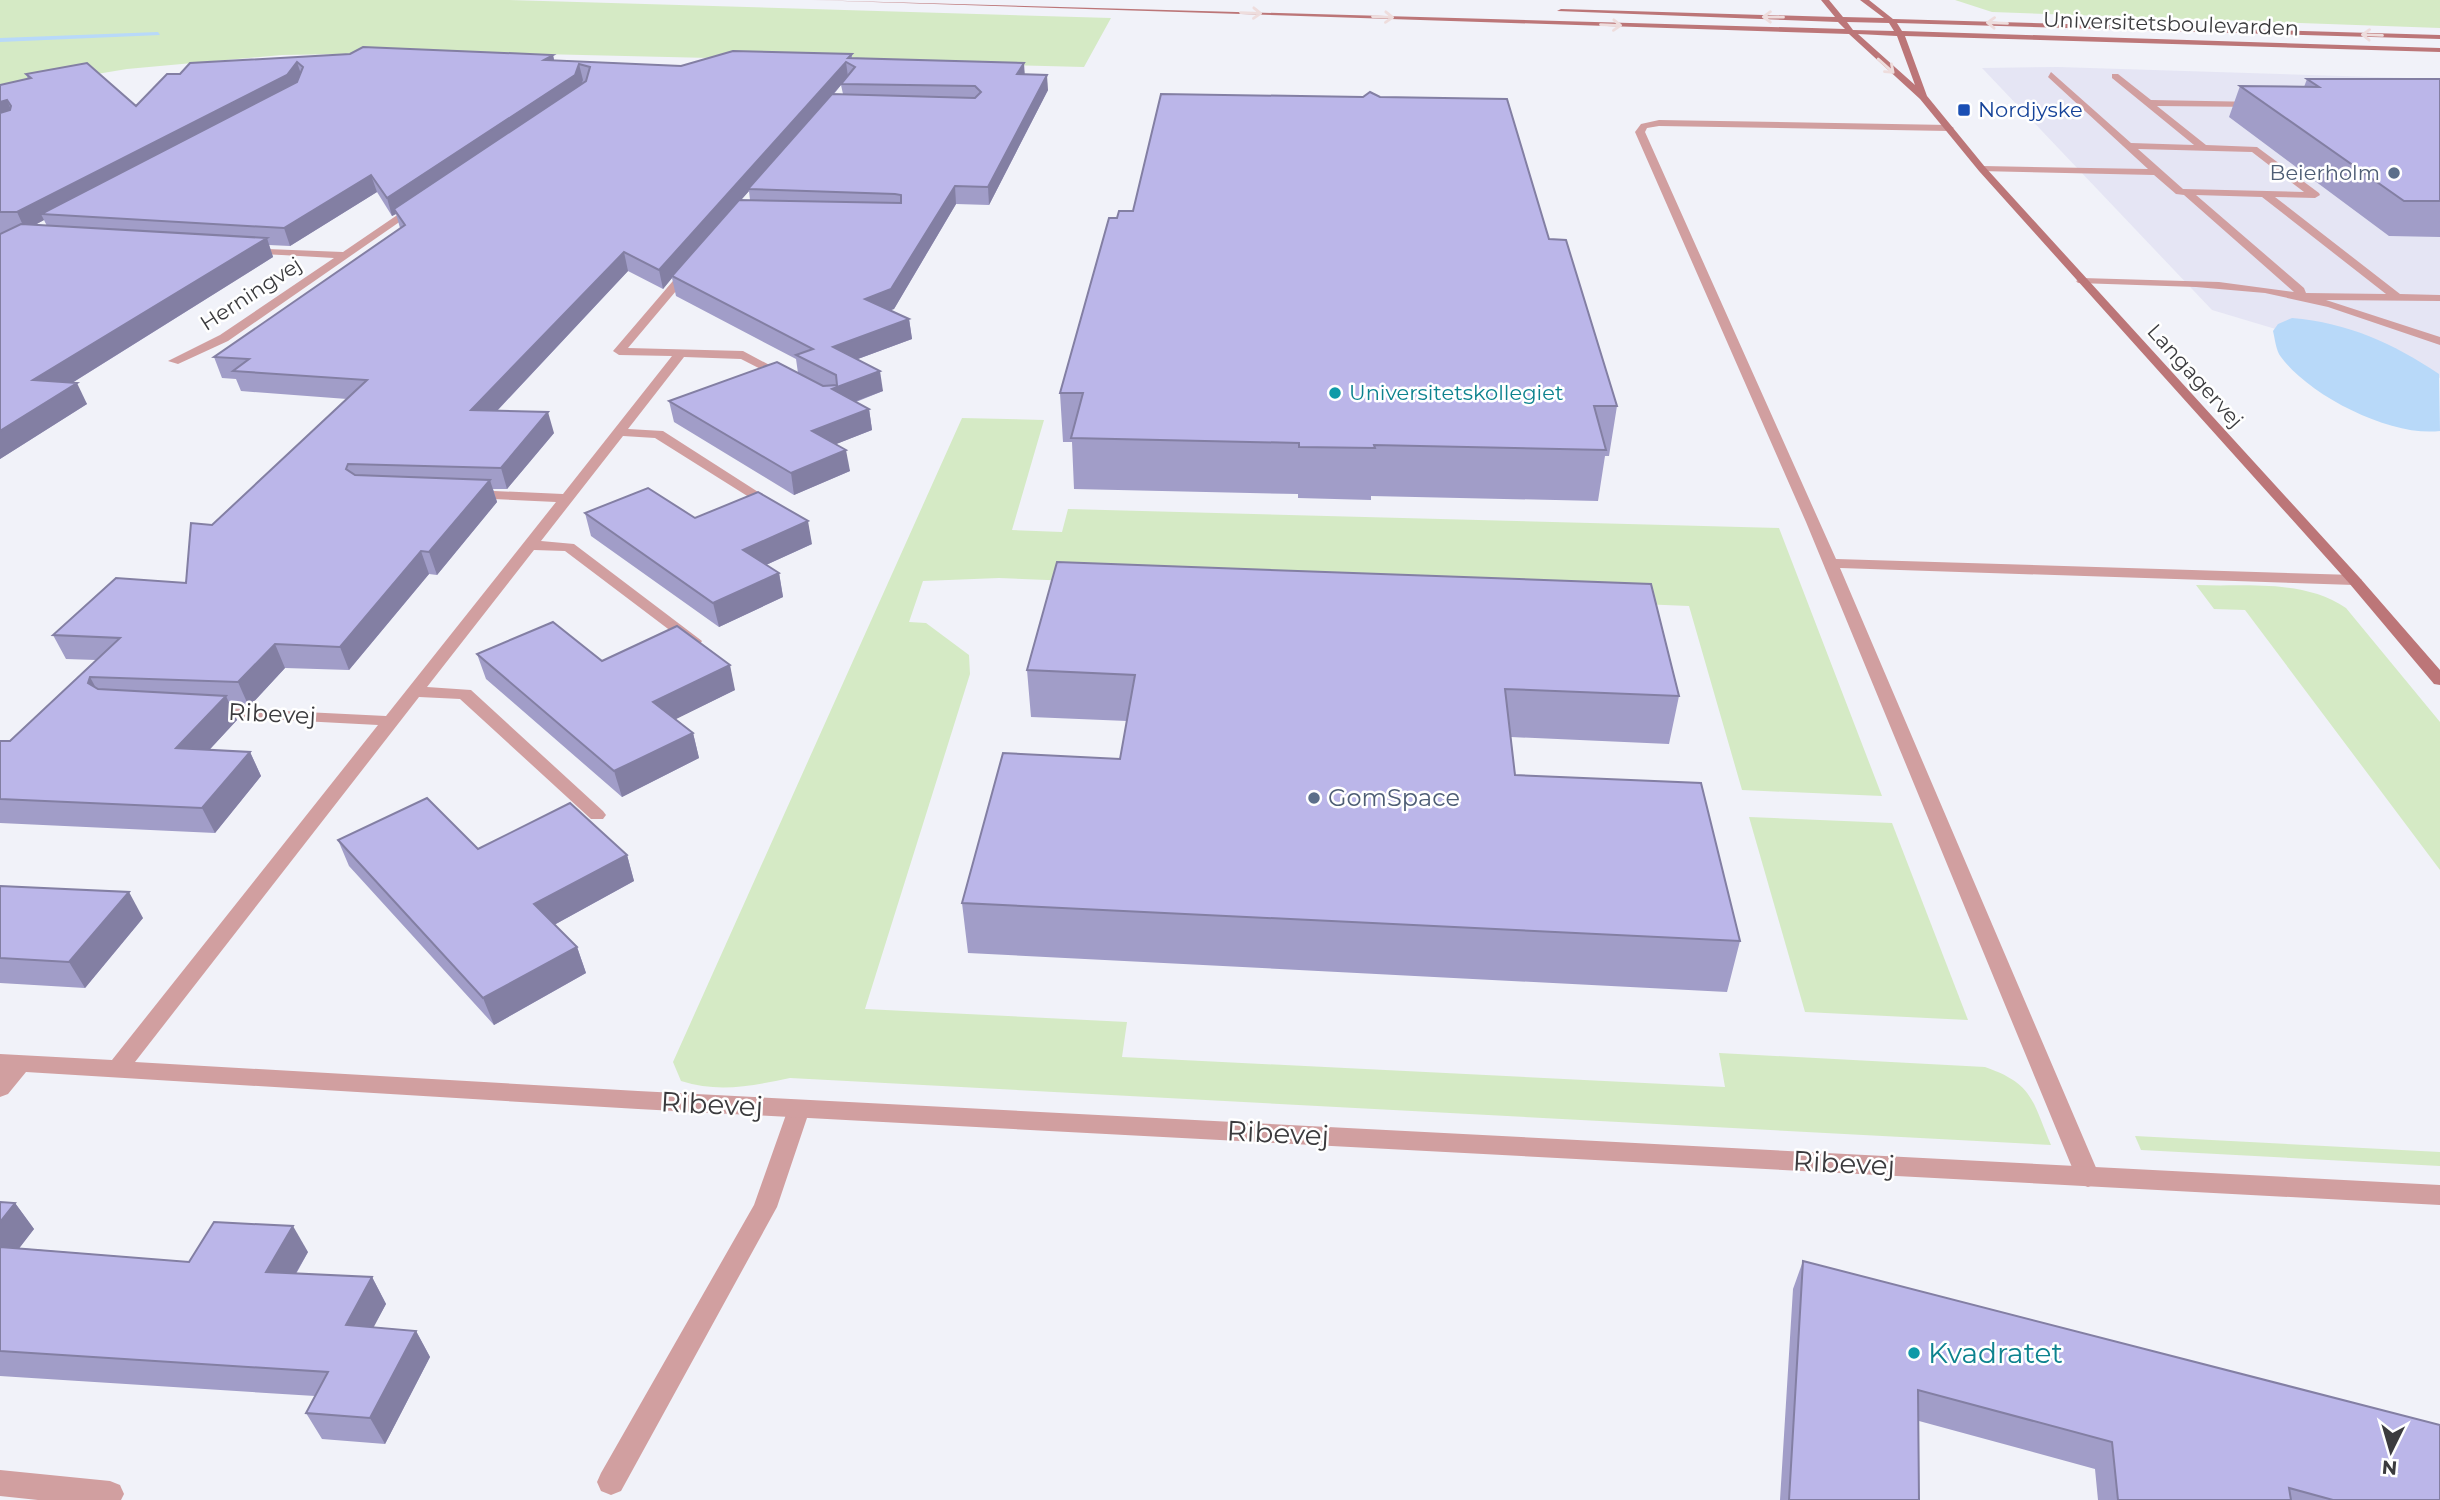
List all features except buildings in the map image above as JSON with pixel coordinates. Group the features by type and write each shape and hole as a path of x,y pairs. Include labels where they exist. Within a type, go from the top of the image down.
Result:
{"main road":[{"path":"816,0 1894,26"},
{"name":"Langagervej","path":"1825,0 1846,25 1923,97 2082,281 2354,580 2440,680"},
{"path":"1864,0 1894,26"},
{"path":"1550,10 1894,26"},
{"name":"Langagervej","path":"1894,26 1909,45 1923,97"},
{"name":"Universitetsboulevarden","path":"1894,26 2440,37"},
{"name":"Universitetsboulevarden","path":"1894,26 2440,50"}],"street":[{"path":"2051,75 2129,146 2180,192 2315,195 2255,149 2129,146"},
{"path":"2115,76 2204,148"},
{"path":"2149,103 2274,104"},
{"path":"1949,128 1659,123 1644,126 1640,132 1830,564 2088,1177"},
{"path":"1983,169 2158,172"},
{"path":"2186,192 2300,290 2300,296"},
{"path":"2265,194 2397,297"},
{"name":"Herningvej","path":"174,361 224,338 425,201"},
{"name":"Herningvej","path":"235,249 345,256"},
{"path":"697,260 619,351 743,355 799,384"},
{"path":"2082,281 2216,284 2300,296 2349,309 2440,341"},
{"path":"2300,296 2440,298"},
{"path":"117,1069 681,353"},
{"path":"619,432 658,434 774,506"},
{"path":"458,494 566,498"},
{"path":"530,545 569,547 695,642"},
{"path":"1830,564 2354,580"},
{"path":"414,692 465,694 597,815"},
{"name":"Ribevej","path":"191,710 391,721"},
{"name":"Ribevej","path":"0,1088 10,1062 799,1109 2440,1195"},
{"path":"611,1482 765,1207 799,1109"},
{"path":"0,1483 110,1494"}],"shaded area":[{"path":"2058,67 2440,79 2440,378 2212,310 1982,68"}],"green space":[{"path":"0,0 509,0 1111,18 1084,67 457,52 282,55 127,69 0,90"},
{"path":"1955,0 2440,0 2440,28 1992,12"},
{"path":"962,418 1044,420 1012,530 1062,532 1068,509 1779,528 1882,796 1742,790 1689,606 999,578 923,581 909,622 926,623 969,655 970,674 865,1009 1127,1022 1122,1057 1725,1087 1719,1053 1985,1067 2013,1080 2029,1096 2051,1145 790,1078 748,1086 722,1087 681,1081 673,1062"},
{"path":"2196,585 2274,586 2312,592 2346,608 2440,722 2440,870 2245,610 2214,609"},
{"path":"1749,817 1892,823 1968,1020 1805,1012"},
{"path":"2135,1136 2440,1152 2440,1166 2141,1150"}],"water":[{"path":"2292,318 2332,324 2369,336 2439,374 2440,431 2420,431 2376,421 2311,386 2294,372 2277,348 2273,331 2278,324"}],"waterway":[{"path":"0,40 158,34"}],"place":[{"name":"Nordjyske","path":"1964,110"},
{"name":"Beierholm","path":"2394,173"},
{"name":"Universitetskollegiet","path":"1335,393"},
{"name":"GomSpace","path":"1314,798"},
{"name":"Kvadratet","path":"1914,1353"}]}
